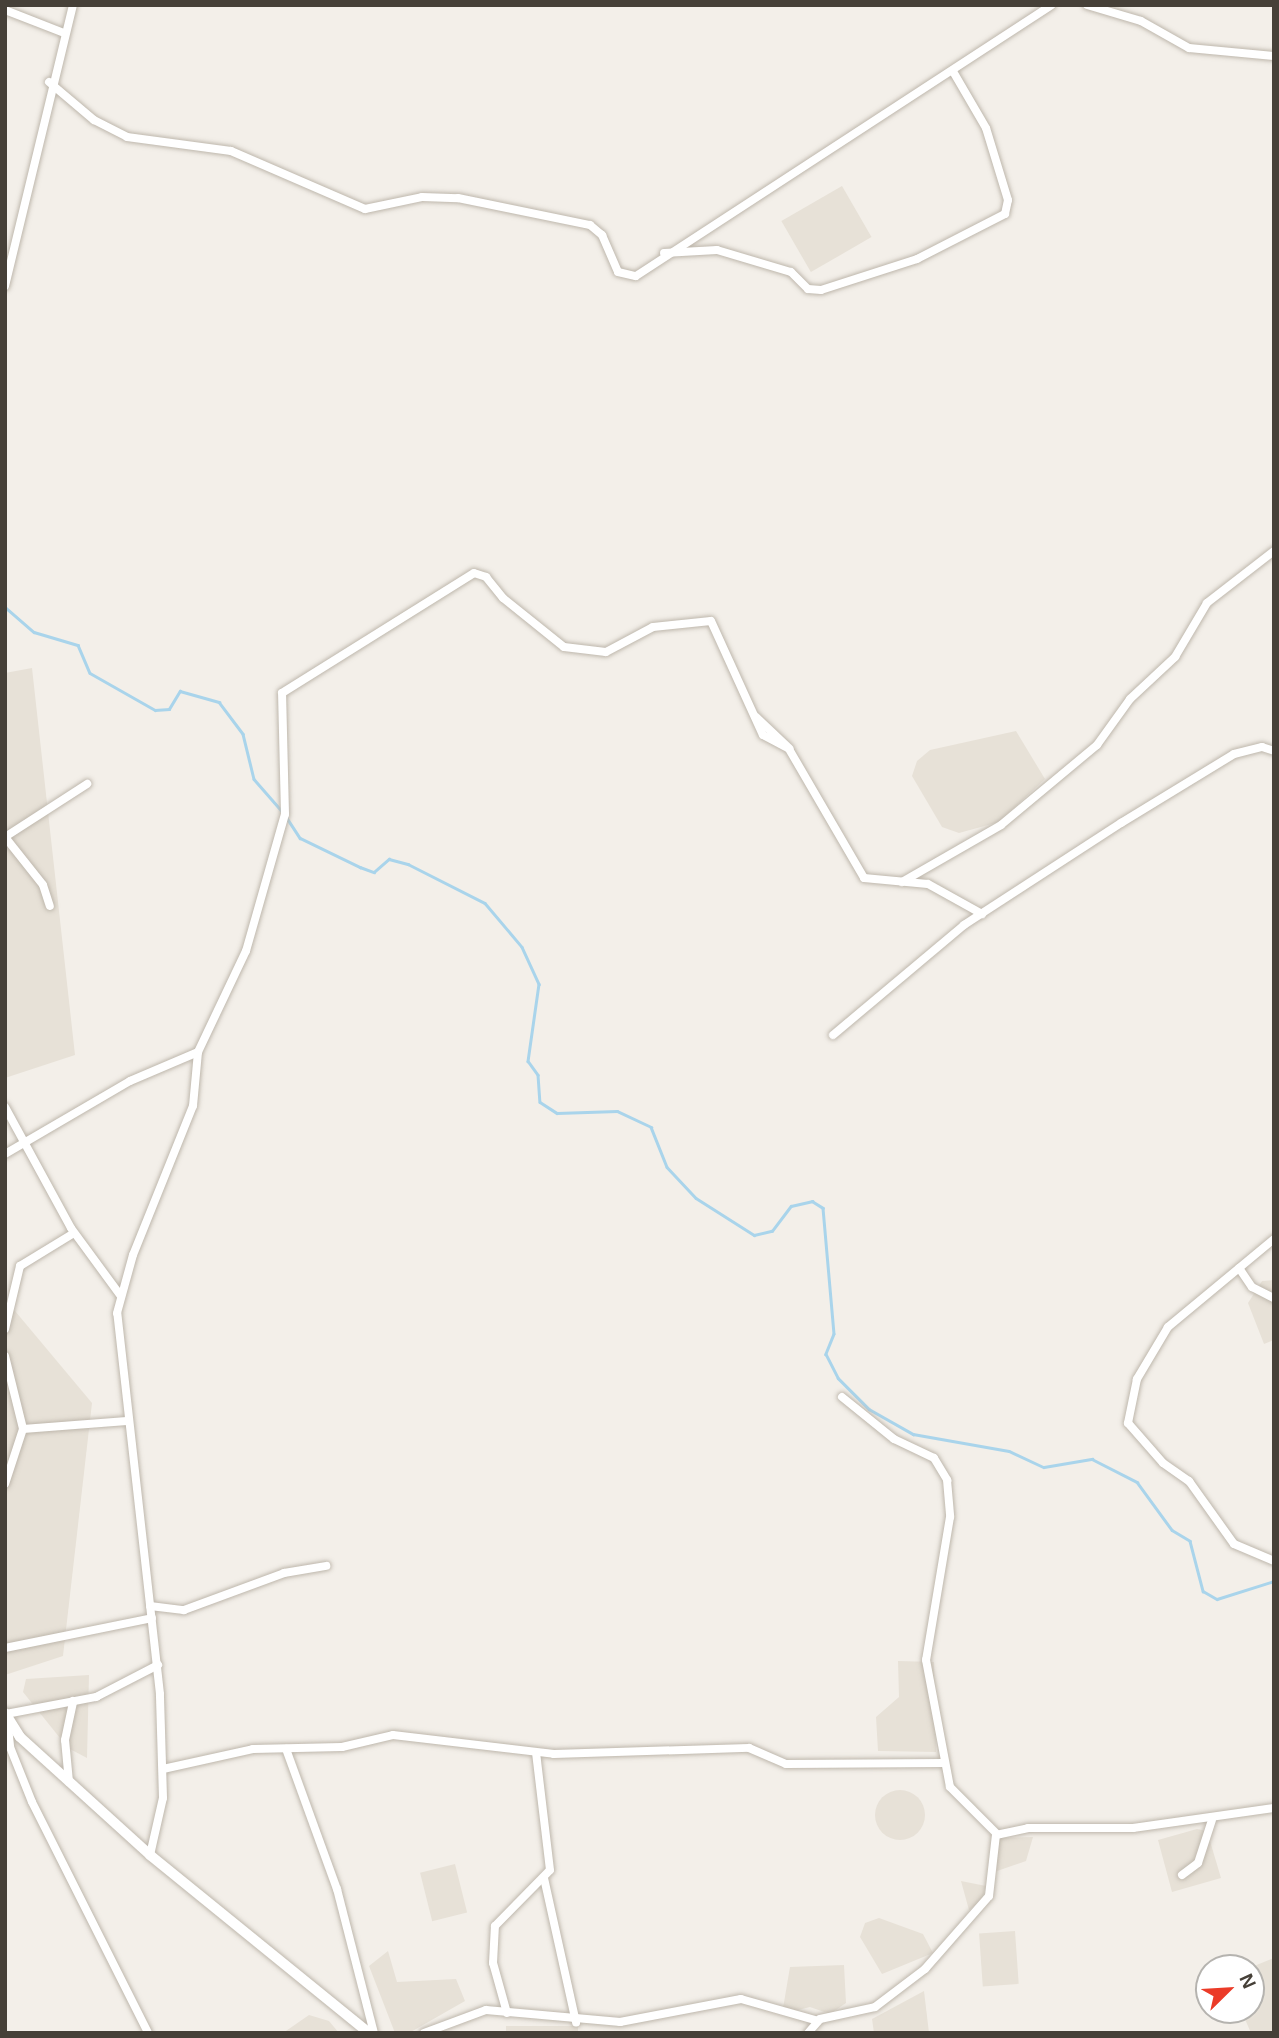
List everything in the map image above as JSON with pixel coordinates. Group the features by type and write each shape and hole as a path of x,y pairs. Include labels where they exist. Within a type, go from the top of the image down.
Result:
{"street":[{"path":"5,286 38,167 50,82 73,5"},
{"path":"50,82 119,134 231,151 365,209 422,197 458,198 590,225 602,235 618,272 628,275 642,273 664,253 954,73 1051,5"},
{"path":"1087,5 1141,20 1189,48 1274,56"},
{"path":"5,10 64,33"},
{"path":"664,253 717,250 791,272 808,289 821,290 917,259 1005,214 1008,200 988,132 954,73"},
{"path":"902,882 1001,825 1097,745 1130,699 1175,657 1207,603 1274,551"},
{"path":"150,1855 163,1769 158,1665 138,1530 139,1474 127,1421 120,1295 193,1106 198,1052 246,951 285,814 282,693 414,616 439,591 481,574 551,641 606,652 653,627 706,618 765,738 789,749 864,878 941,888 982,914"},
{"path":"833,1035 982,914 1234,754 1262,747 1274,751"},
{"path":"50,906 43,885 6,840 87,784"},
{"path":"5,1154 120,1086 198,1052"},
{"path":"5,1107 74,1233 120,1295"},
{"path":"5,1329 20,1266 74,1233"},
{"path":"1274,1239 1168,1327 1137,1379 1128,1423 1163,1464 1189,1481 1234,1544 1274,1561"},
{"path":"1239,1268 1252,1287 1274,1298"},
{"path":"5,1356 23,1429 5,1484"},
{"path":"842,1397 894,1439 934,1458 950,1490 926,1660 950,1787 997,1834 1212,1821 1274,1808"},
{"path":"23,1429 127,1421"},
{"path":"150,1606 184,1610 284,1573 326,1566"},
{"path":"5,1648 152,1618"},
{"path":"6,1715 96,1697 158,1665"},
{"path":"69,1782 65,1740 73,1701"},
{"path":"6,1715 8,1746 148,2033"},
{"path":"6,1715 69,1782 150,1855 371,2033"},
{"path":"163,1769 253,1749 342,1747 393,1735 536,1753 749,1748 786,1764 944,1763"},
{"path":"286,1749 337,1889 371,2033"},
{"path":"507,2013 493,1962 495,1926 550,1870 536,1753"},
{"path":"1182,1875 1198,1863 1212,1821"},
{"path":"424,2033 470,2013 507,2013 576,2022 620,2022 741,2000 818,2021 875,2007 925,1969 989,1896 997,1834"},
{"path":"544,1878 576,2022"},
{"path":"808,2033 818,2021"}],"shaded area":[{"path":"842,186 872,237 811,272 781,221"},
{"path":"32,668 75,1055 5,1078 5,673"},
{"path":"1016,731 1045,779 999,822 959,833 942,827 912,776 917,761 930,750"},
{"path":"1274,1280 1274,1340 1264,1344 1248,1303 1262,1281"},
{"path":"5,1299 92,1403 63,1656 5,1675"},
{"path":"898,1661 934,1662 936,1752 878,1751 876,1717 899,1697"},
{"path":"89,1675 87,1758 68,1748 23,1692 26,1679"},
{"path":"900,1790 917,1798 925,1815 917,1832 900,1840 883,1832 875,1815 883,1798"},
{"path":"1197,1829 1207,1831 1221,1878 1172,1892 1158,1840"},
{"path":"1033,1837 1026,1861 997,1871 996,1838"},
{"path":"455,1864 467,1913 432,1921 420,1873"},
{"path":"961,1881 986,1886 982,1900 969,1910"},
{"path":"879,1918 923,1934 933,1953 882,1974 860,1937 865,1923"},
{"path":"1015,1931 1019,1984 983,1986 979,1934"},
{"path":"388,1951 397,1982 456,1979 465,2001 409,2033 395,2033 369,1966"},
{"path":"1274,1958 1274,2033 1251,2033 1247,2024 1265,2024 1265,1962"},
{"path":"844,1965 846,2003 830,2014 810,2007 782,2014 790,1967"},
{"path":"924,1991 929,2033 874,2033 872,2019"},
{"path":"309,2015 329,2021 339,2033 283,2033"},
{"path":"506,2026 578,2026 578,2033 506,2033"}],"waterway":[{"path":"5,607 34,632 78,645 90,673 155,710 169,709 180,691 219,702 243,734 254,779 281,810"},
{"path":"287,818 300,838 360,867 374,872 389,859 408,864 485,903 522,947 539,984 528,1061 538,1075 540,1102 557,1113 617,1111 651,1127 667,1167 696,1198 754,1235 772,1231 791,1206 812,1201 823,1208 834,1334 826,1354 838,1378 869,1409 913,1434 1009,1451 1044,1467 1092,1459 1137,1482 1172,1530 1190,1541 1203,1591 1217,1599 1274,1581"}]}
